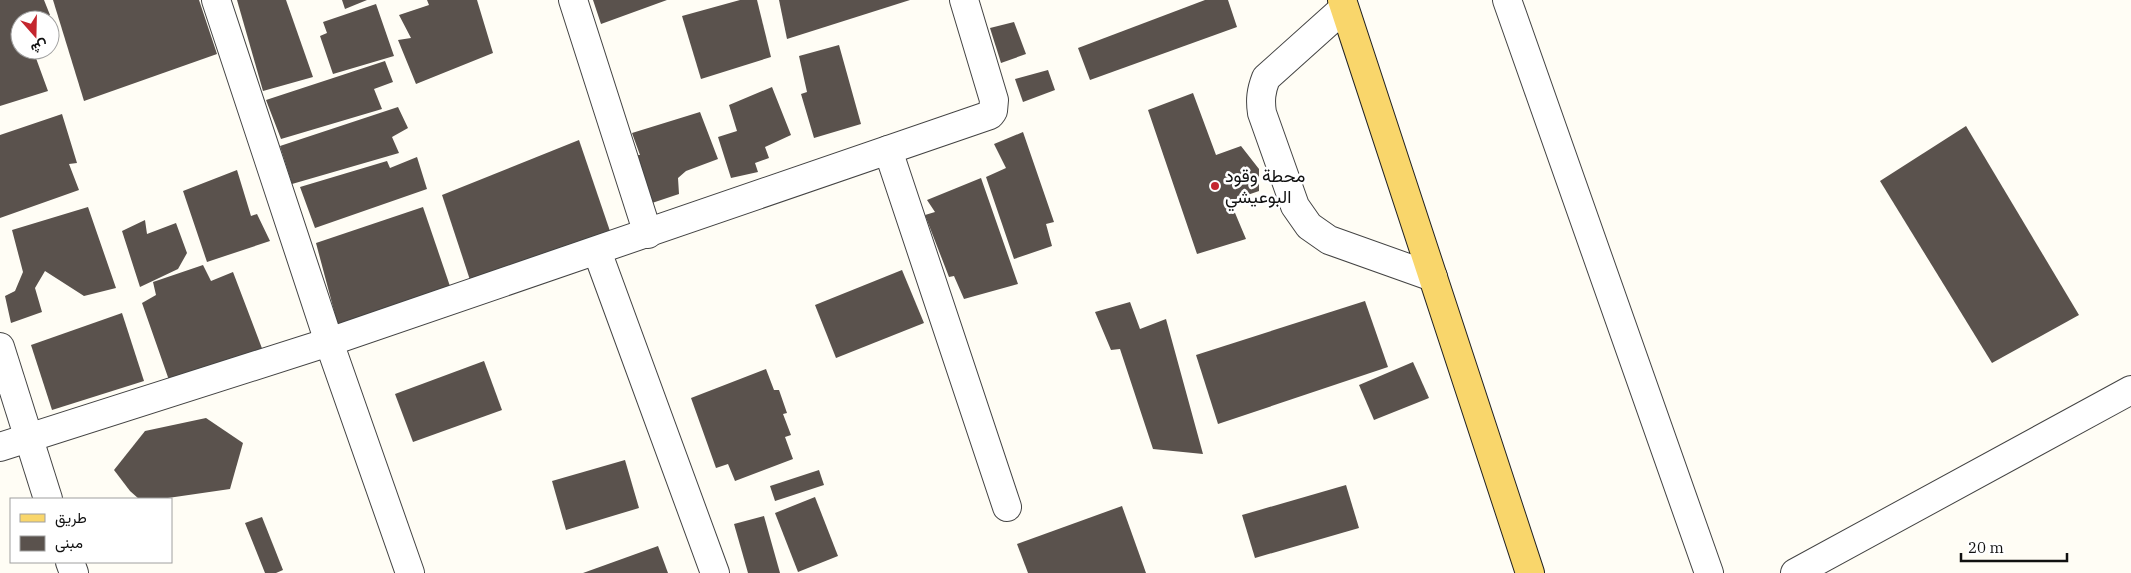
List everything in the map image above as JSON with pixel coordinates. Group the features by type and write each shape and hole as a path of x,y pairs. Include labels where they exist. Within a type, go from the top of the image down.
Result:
{"main road":[{"path":"1343,4 1530,573"}],"street":[{"path":"216,0 329,342 410,573"},
{"path":"572,0 648,234"},
{"path":"0,447 329,342 990,115 993,111 994,100 964,0"},
{"path":"1343,4 1266,78 1261,89 1262,113 1295,206 1309,226 1329,240 1433,277"},
{"path":"1517,4 1709,573"},
{"path":"888,150 1007,507"},
{"path":"597,251 715,573"},
{"path":"0,347 48,498"},
{"path":"1795,573 2131,390"}],"building":[{"path":"0,0 44,0 48,10 10,10 10,60 37,60 48,91 0,106"},
{"path":"53,0 199,0 217,54 84,101 60,23 60,10 56,10"},
{"path":"237,0 286,0 313,77 263,91"},
{"path":"342,0 367,0 345,9"},
{"path":"427,0 477,0 493,53 416,84 398,40 411,38 399,15 429,5"},
{"path":"593,0 667,0 601,24"},
{"path":"740,0 757,0 771,57 701,79 682,16"},
{"path":"779,0 910,0 787,39"},
{"path":"1205,0 1228,0 1237,27 1090,80 1078,48"},
{"path":"376,4 394,56 333,74 320,36 327,33 323,22"},
{"path":"1014,22 1026,54 1001,63 990,28"},
{"path":"839,45 861,124 814,138 801,94 807,92 799,56"},
{"path":"385,61 393,82 374,89 382,109 281,139 266,100"},
{"path":"1048,70 1055,90 1023,102 1015,79"},
{"path":"772,87 791,135 765,147 769,158 755,163 758,172 731,178 718,137 737,131 729,105"},
{"path":"1193,93 1216,155 1241,146 1259,169 1259,191 1230,201 1246,239 1197,254 1148,110"},
{"path":"398,107 408,128 392,137 399,153 292,184 280,146"},
{"path":"700,112 718,159 686,171 678,178 679,194 646,205 632,155 640,155 632,133"},
{"path":"62,114 77,163 69,164 79,190 0,218 0,135"},
{"path":"1966,126 2079,315 1992,363 1880,181"},
{"path":"1023,132 1054,222 1046,224 1052,246 1014,259 986,177 1006,168 994,144"},
{"path":"579,140 612,237 471,283 442,195"},
{"path":"417,157 427,189 315,228 300,187 387,161 390,168"},
{"path":"237,170 251,216 257,214 270,241 207,262 183,191"},
{"path":"981,178 1018,284 964,299 954,276 949,277 925,215 935,212 927,200"},
{"path":"88,207 116,288 84,296 45,271 35,288 42,312 11,323 5,296 15,291 23,272 12,230"},
{"path":"423,207 453,295 340,333 316,243"},
{"path":"145,220 147,234 176,223 187,253 178,269 140,287 122,231"},
{"path":"203,265 211,281 233,272 263,351 170,383 142,303 156,295 153,282"},
{"path":"902,270 924,323 836,358 815,305"},
{"path":"1365,301 1388,367 1218,424 1196,355"},
{"path":"1130,302 1140,329 1166,319 1203,454 1153,449 1120,349 1111,350 1095,312"},
{"path":"122,313 144,381 52,410 31,345"},
{"path":"484,361 502,410 413,442 395,394"},
{"path":"1413,362 1429,398 1374,420 1359,385"},
{"path":"766,369 774,390 779,390 787,413 783,414 791,435 785,437 793,459 735,481 728,464 716,468 691,398"},
{"path":"206,418 243,443 230,489 168,498 138,498 114,470 145,431"},
{"path":"625,460 639,508 566,530 552,481"},
{"path":"819,470 824,485 775,501 770,486"},
{"path":"1346,485 1359,528 1255,558 1242,515"},
{"path":"815,497 838,556 798,572 775,513"},
{"path":"1122,506 1146,573 1028,573 1017,544"},
{"path":"764,516 780,573 748,573 734,524"},
{"path":"262,517 283,570 276,573 265,573 245,523"},
{"path":"658,546 668,573 583,573"}],"place":[{"name":"محطة وقود البوعيشي","path":"1215,186"}]}
